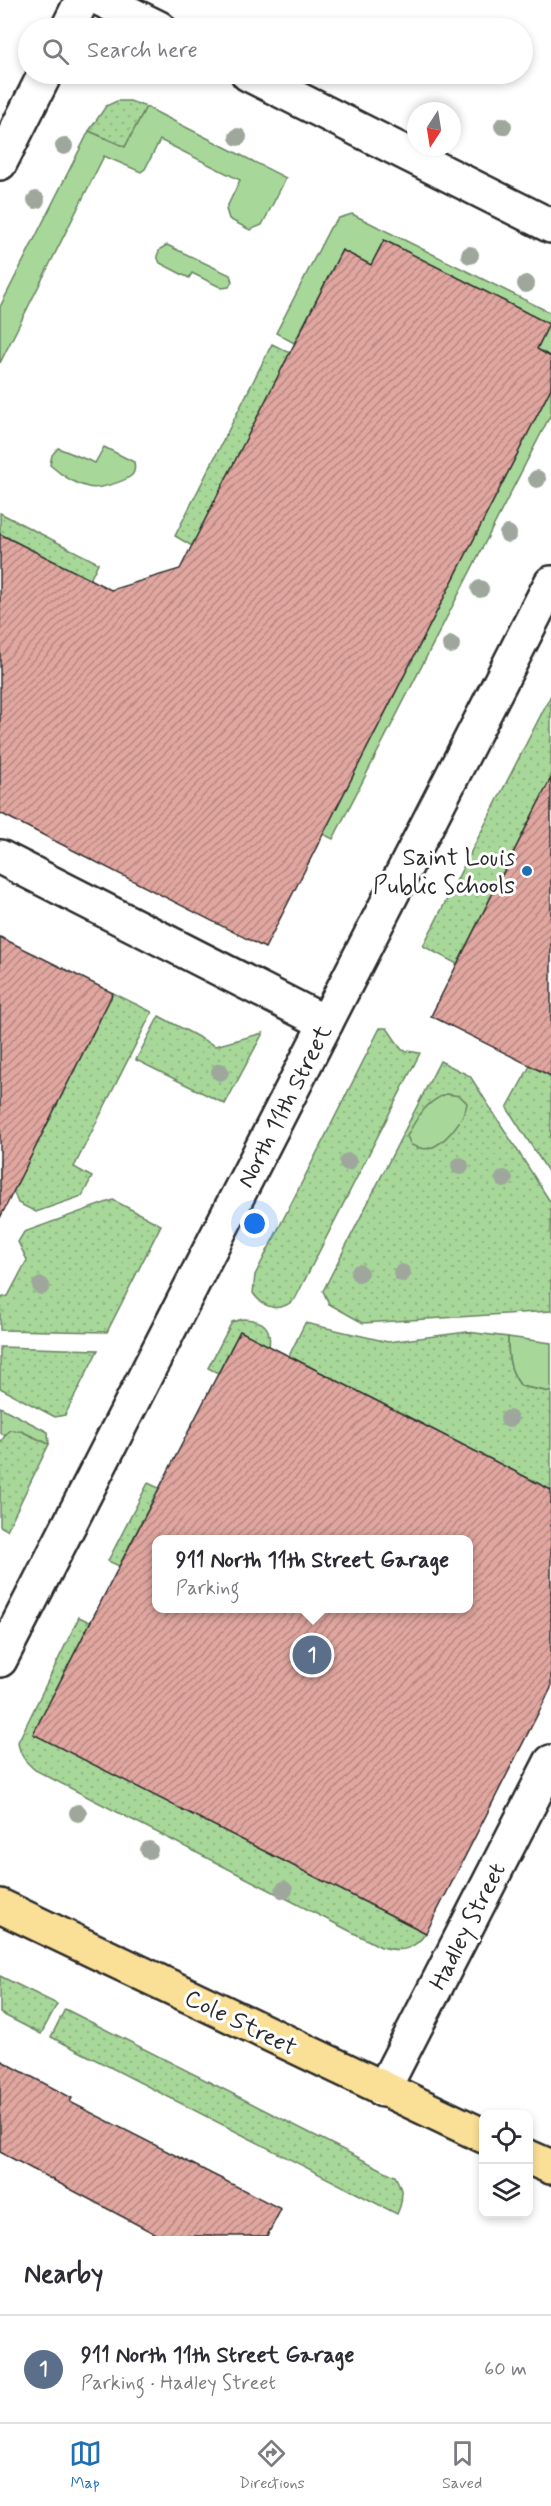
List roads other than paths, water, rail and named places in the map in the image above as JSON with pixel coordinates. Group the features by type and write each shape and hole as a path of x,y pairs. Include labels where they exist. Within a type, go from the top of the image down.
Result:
{"main road":[{"name":"Cole Street","path":"0,1906 479,2134"},
{"path":"533,2159 551,2167"}],"street":[{"path":"73,18 82,0"},
{"path":"102,0 139,18"},
{"path":"0,163 40,84"},
{"path":"268,84 551,226"},
{"name":"North 11th Street","path":"0,1660 551,583"},
{"path":"0,857 326,1023"},
{"name":"Hadley Street","path":"383,2090 551,1762"}],"place":[{"name":"Saint Louis Public Schools","path":"527,871"},
{"name":"911 North 11th Street Garage","path":"312,1655"}]}
